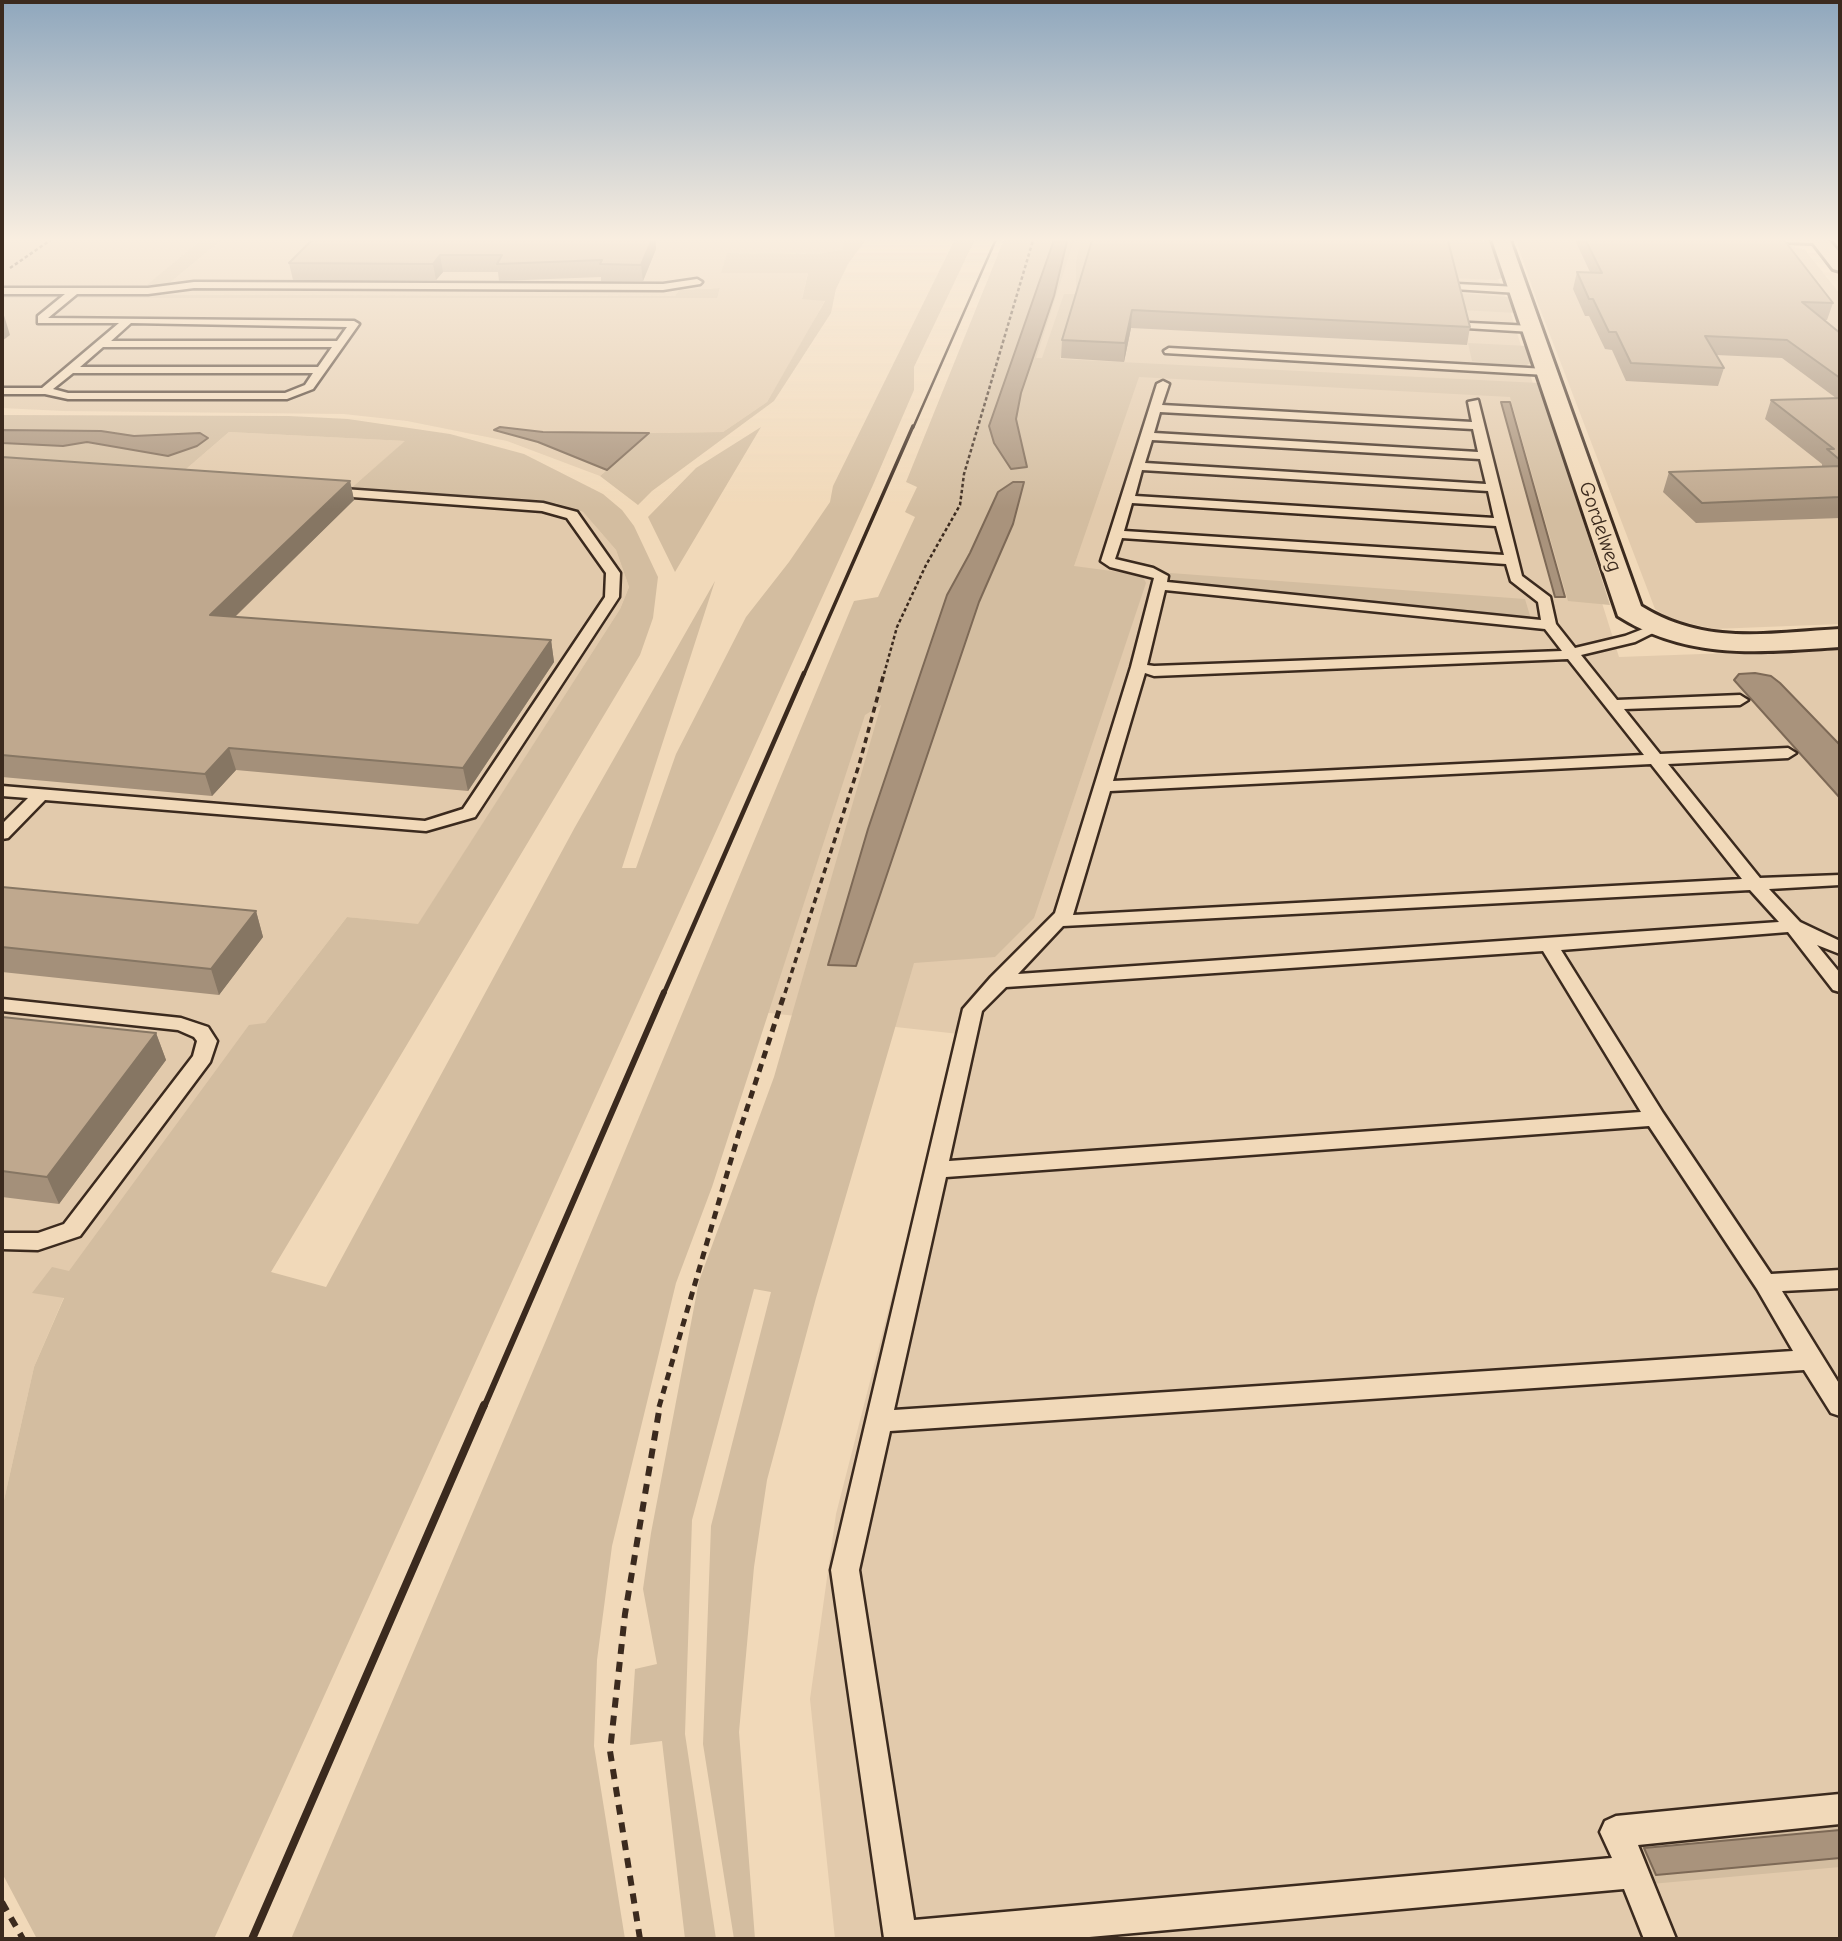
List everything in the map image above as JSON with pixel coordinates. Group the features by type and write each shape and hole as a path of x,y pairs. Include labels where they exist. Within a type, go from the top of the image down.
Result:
{"street":[{"name":"Gordelweg","path":"1532,329 1628,610 1656,628 1683,638 1729,643 1840,638"}],"lane":[{"path":"45,391 119,328"},
{"path":"2,391 45,391 68,396 288,396 309,387 351,328"},
{"path":"1503,328 1532,329"},
{"path":"100,344 340,344"},
{"path":"1169,351 1546,372"},
{"path":"69,370 322,370"},
{"path":"1163,384 1108,561 1115,565 1153,570 1161,576 1139,667 1064,915 973,1009 845,1570 901,1938 1633,1872"},
{"path":"1474,402 1516,578 1545,600 1549,625 1755,884 1793,926 1840,986"},
{"path":"1156,408 1478,426"},
{"path":"1147,436 1485,456"},
{"path":"1138,466 1493,488"},
{"path":"2,791 426,826 469,813 612,597 613,573 572,515 543,507 307,490"},
{"path":"1128,499 1502,522"},
{"path":"1117,534 1511,560"},
{"path":"1159,585 1549,625"},
{"path":"1139,667 1154,671 1571,653 1630,639 1656,628"},
{"path":"1612,705 1740,699"},
{"path":"1104,786 1788,753"},
{"path":"2,834 41,794"},
{"path":"1059,921 1840,880"},
{"path":"998,981 1549,945 1793,926 1840,948"},
{"path":"1549,945 1655,1118 1765,1283 1840,1406"},
{"path":"2,1005 181,1024 201,1032 207,1041 203,1057 72,1230 52,1240 34,1244 2,1241"},
{"path":"937,1170 1655,1118"},
{"path":"1765,1283 1840,1279"},
{"path":"879,1421 1811,1360"},
{"path":"1660,1939 1616,1832 1840,1809"}],"path":[{"path":"640,1939 610,1751 625,1614 657,1414 742,1123 859,765 897,627 926,565 960,505 964,474 1007,328"},
{"path":"2,1902 23,1939"}],"shaded area":[{"path":"2,328 810,328 767,402 723,432 649,433 600,476 507,441 407,421 344,414 2,408"},
{"path":"810,328 822,328 774,401 652,491 638,505 600,476 649,433 723,432 767,402"},
{"path":"911,328 933,328 914,367 914,390 873,485 214,1939 37,1939 2,1873 2,1509 34,1367 64,1298 32,1293 52,1267 69,1271 249,1025 265,1023 347,917 418,924 620,609 629,587 616,550 583,512 555,503 350,489 405,441 229,432 185,470 2,458 2,415 289,416 348,419 450,434 524,454 603,494 622,510 634,526 658,577 653,618 640,655 271,1272 326,1287 575,827 715,581 622,868 636,868 676,754 746,617 789,562 830,502 833,486"},
{"path":"968,328 1046,328 1036,358 1042,358 1052,328 1069,328 1060,359 1539,383 1610,605 1568,601 1510,397 1139,377 1074,566 1142,575 1146,583 1034,918 995,957 914,963 816,1298 767,1480 754,1567 739,1732 755,1939 734,1939 703,1744 711,1526 771,1292 754,1289 692,1520 685,1734 716,1939 685,1939 662,1741 630,1745 635,1669 657,1664 643,1589 651,1533 699,1281 774,1077 881,705 865,715 712,1187 676,1283 612,1546 597,1660 594,1746 625,1939 291,1939 547,1338 854,601 878,597 915,517 905,512 917,487 906,482"},
{"path":"989,328 1515,328 1619,657 1840,649 1840,1939 835,1939 810,1699 836,1514 959,1034 751,1011"},
{"path":"1023,328 1043,328 1021,393 1016,419 1027,467 1011,469 994,443 989,426"},
{"path":"1547,328 1840,328 1840,624 1714,629 1670,619 1655,609"},
{"path":"1468,343 1528,346 1534,362 1519,368 1481,366 1480,362 1472,361"},
{"path":"1501,402 1510,402 1565,597 1555,597"},
{"path":"500,427 543,432 649,433 607,470 538,442 494,430"},
{"path":"761,427 675,572 648,517 696,468"},
{"path":"2,430 101,431 134,436 200,433 208,438 197,446 168,456 87,442 63,446 2,443"},
{"path":"229,432 406,441 351,488 555,503 583,512 616,550 629,587 620,609 418,925 347,917 265,1023 64,1297 34,1367 2,1509 2,458 185,470"},
{"path":"1013,482 1024,482 1013,524 979,602 856,966 828,965 868,829 947,595 998,492"},
{"path":"1170,573 1525,599 1531,619 1170,580"},
{"path":"1739,674 1771,676 1780,683 1840,745 1840,798 1734,680"},
{"path":"1840,1817 1840,1867 1651,1884 1631,1836"},
{"path":"1840,1830 1840,1858 1656,1875 1644,1848"}],"building":[{"path":"1066,328 1128,328 1125,343 1062,340"},
{"path":"1607,328 1833,328 1840,333 1840,378 1787,340 1705,336 1724,368 1631,363 1616,332 1609,332"},
{"path":"1840,398 1840,460 1827,449 1834,449 1771,400"},
{"path":"2,457 350,481 210,615 551,640 463,768 229,748 205,774 2,755"},
{"path":"1840,466 1840,497 1702,503 1669,472"},
{"path":"2,887 256,911 211,969 2,947"},
{"path":"2,1017 156,1033 47,1177 2,1171"}],"railway":[{"path":"913,428 957,328"},
{"path":"804,674 913,426"},
{"path":"664,993 804,673"},
{"path":"484,1407 664,992"},
{"path":"252,1939 484,1405"}]}
